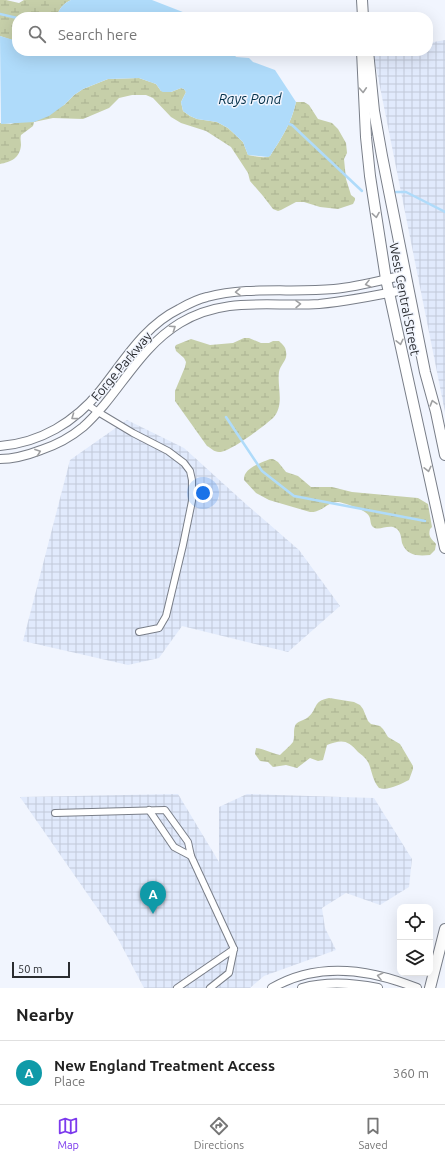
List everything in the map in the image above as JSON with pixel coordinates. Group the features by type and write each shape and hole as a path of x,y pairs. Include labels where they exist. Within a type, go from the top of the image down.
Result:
{"main road":[{"path":"362,0 363,12"},
{"name":"West Central Street","path":"362,56 368,161 386,279 445,548"},
{"name":"West Central Street","path":"368,56 374,111 380,148 424,372 436,412 445,455"},
{"path":"430,988 445,929"}],"street":[{"name":"Forge Parkway","path":"0,446 19,444 34,440 58,429 81,412 100,392 134,346 154,325 178,309 206,297 233,292 335,289 362,286 406,275"},
{"name":"Forge Parkway","path":"0,459 32,454 61,442 83,427 98,412 148,350 158,340 180,323 206,311 219,307 249,304 318,304 408,289"},
{"path":"88,405 134,433 168,451 184,463 190,471 192,480 192,501 166,616 159,628 140,632"},
{"path":"148,810 174,847 191,856"},
{"path":"55,813 165,810 188,842 191,856 234,949 229,973 210,988"},
{"path":"177,988 234,949"},
{"path":"272,988 282,982 304,974 326,970 340,970 383,976 417,988"},
{"path":"302,988 338,983 378,988"}],"shaded area":[{"path":"445,40 445,412 374,56 433,56 433,42"},
{"path":"127,420 184,448 299,550 340,606 288,652 182,626 159,658 128,665 23,641 70,460"},
{"path":"178,794 219,862 219,807 247,794 374,798 412,859 409,887 380,905 346,893 322,908 325,928 336,950 264,976 250,988 144,988 116,935 20,797"}],"green space":[{"path":"0,0 19,3 24,0 71,0 66,3 59,12 12,12 12,40 0,36"},
{"path":"139,78 156,84 161,91 171,92 181,88 184,89 186,92 181,102 183,111 197,119 217,122 228,128 243,142 248,155 259,157 270,156 289,123 296,102 304,102 309,105 318,119 332,123 338,129 346,143 347,153 344,159 346,179 351,195 355,198 353,204 338,209 320,207 304,202 296,202 278,211 273,209 250,181 248,173 231,147 206,131 181,123 171,117 153,98 146,95 132,95 119,98 109,108 83,119 53,118 34,122 33,126 21,135 21,145 17,156 11,161 0,164 0,123 11,124 64,105 74,95 83,89 108,79"},
{"path":"244,338 249,338 261,343 279,341 284,346 286,358 279,372 279,408 273,418 255,433 224,451 217,452 207,446 175,401 175,391 186,362 184,358 176,351 175,347 176,345 191,339 210,345 233,343"},
{"path":"270,459 278,462 286,472 298,476 311,487 332,487 352,492 418,498 428,504 432,527 429,534 436,544 435,550 430,555 417,555 410,553 404,547 397,529 394,527 375,528 372,526 370,517 367,513 346,504 336,502 322,509 310,512 269,500 256,493 244,480 244,476 253,466"},
{"path":"329,698 354,702 360,705 371,724 380,726 388,737 400,744 413,766 409,780 390,788 379,788 367,760 351,745 341,741 327,745 323,760 318,761 310,758 297,768 286,765 273,767 268,762 260,761 255,754 256,748 280,755 293,742 294,728 296,724 307,718 320,701"}],"water":[{"path":"71,0 152,0 183,12 59,12 66,3"},
{"name":"Rays Pond","path":"0,36 12,40 12,56 235,56 249,58 253,62 275,70 296,102 286,130 268,157 248,155 243,142 228,128 217,122 197,119 183,111 181,102 186,92 184,89 181,88 171,92 163,92 156,84 139,78 108,79 83,89 49,116 34,122 1,124"}],"waterway":[{"path":"0,14 12,17"},
{"path":"286,123 292,125 362,191"},
{"path":"396,192 406,192 445,212"},
{"path":"226,417 262,471 294,496 425,521"}],"place":[{"name":"New England Treatment Access","path":"153,914"}]}
